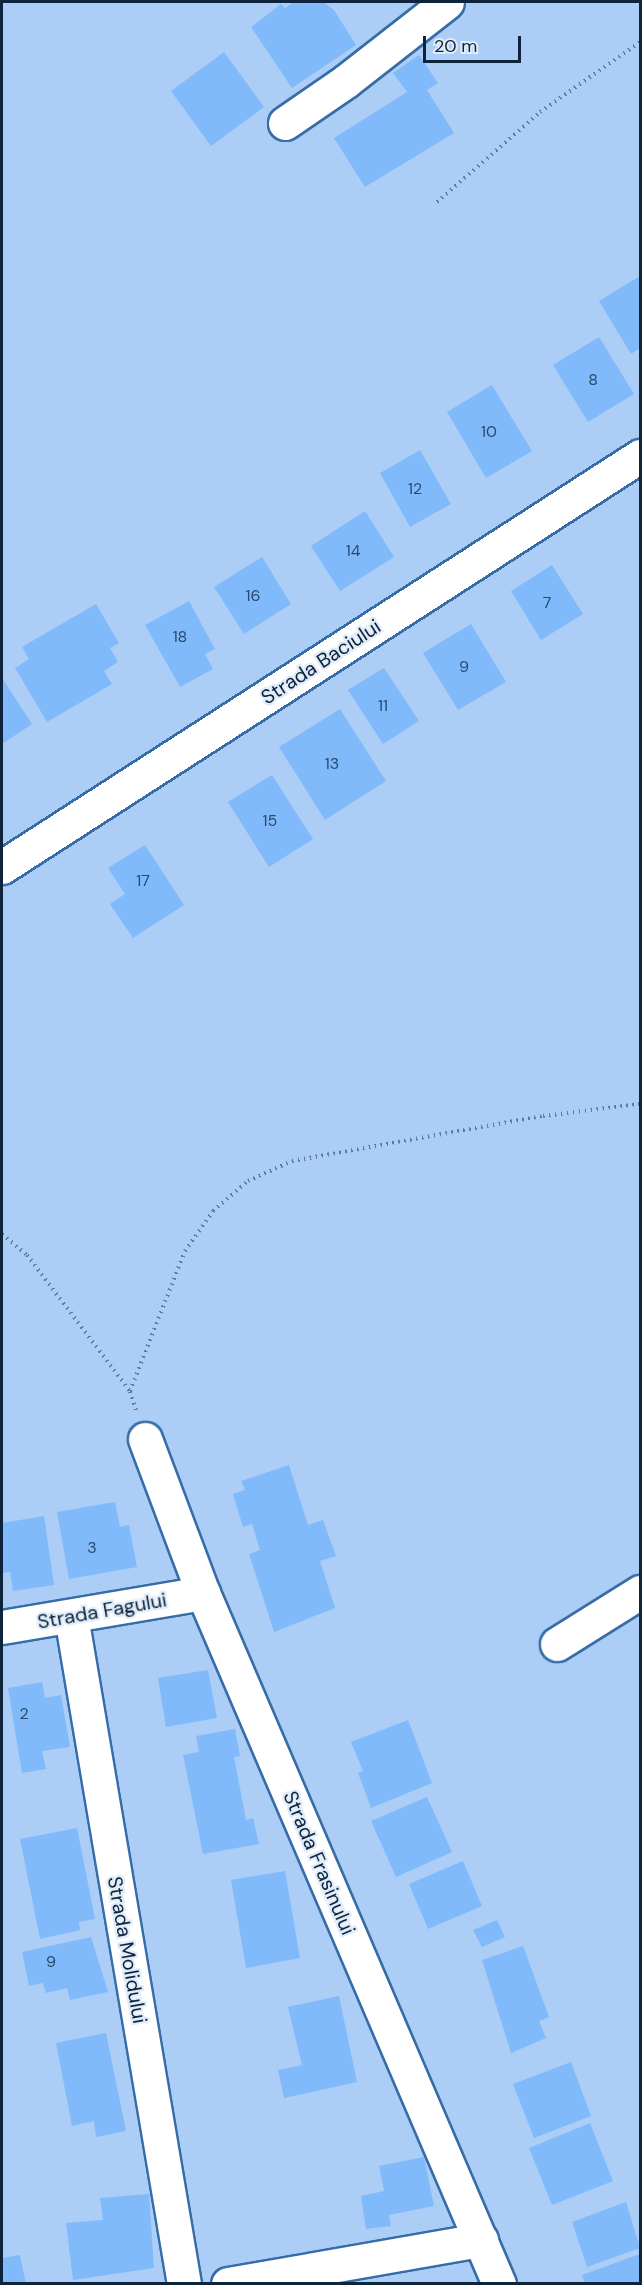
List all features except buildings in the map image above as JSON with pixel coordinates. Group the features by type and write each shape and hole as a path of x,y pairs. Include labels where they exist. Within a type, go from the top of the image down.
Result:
{"street":[{"path":"285,123 447,2"},
{"name":"Strada Baciului","path":"2,867 640,456"},
{"name":"Strada Frasinului","path":"145,1439 203,1593 499,2283"},
{"path":"557,1644 640,1592"},
{"name":"Strada Fagului","path":"2,1628 203,1593"},
{"name":"Strada Molidului","path":"71,1616 183,2283"},
{"path":"228,2283 292,2278 481,2241"}],"path":[{"path":"437,202 540,112 640,42"},
{"path":"130,1391 185,1251 213,1211 248,1181 292,1161 543,1116 640,1104"},
{"path":"2,1234 27,1255 130,1391 145,1439"}]}
